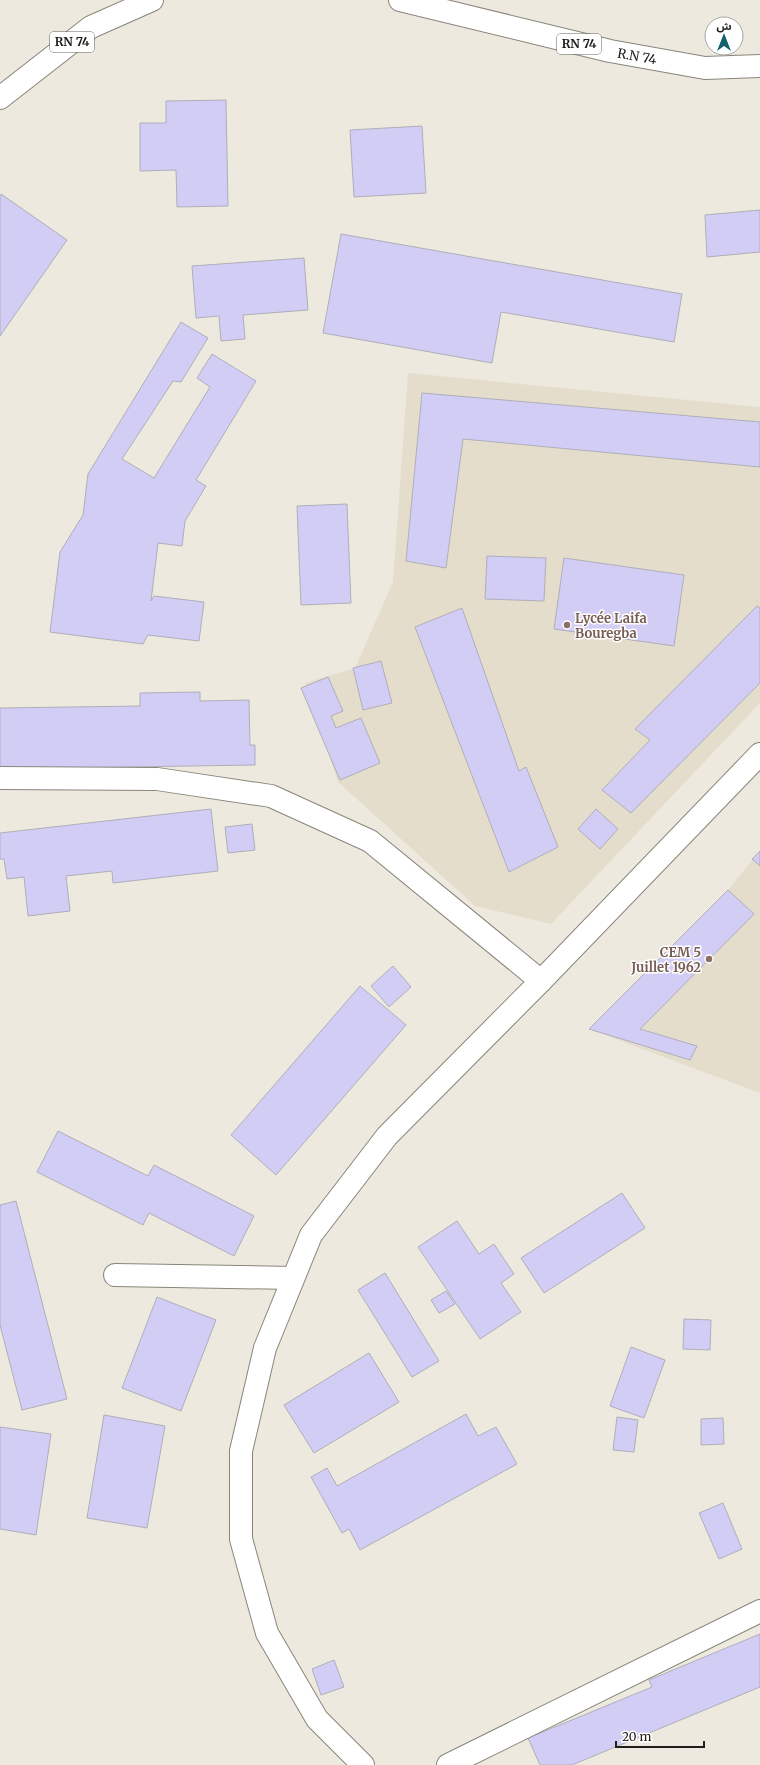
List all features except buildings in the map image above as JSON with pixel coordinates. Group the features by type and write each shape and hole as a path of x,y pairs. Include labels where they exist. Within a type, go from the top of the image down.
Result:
{"street":[{"name":"RN 74","path":"0,98 91,27 152,0"},
{"name":"R.N 74","path":"400,0 610,51 705,68 760,66"},
{"path":"363,1765 317,1719 267,1633 241,1539 241,1451 264,1348 311,1235 387,1136 541,981 760,754"},
{"path":"0,778 157,779 271,796 370,840 541,981"},
{"path":"115,1275 293,1278"},
{"path":"448,1765 760,1611"}],"shaded area":[{"name":"Lycée Laifa Bouregba","path":"408,373 760,407 760,703 551,924 475,906 338,782 305,683 355,668 393,582"},
{"name":"CEM 5 Juillet 1962","path":"760,851 760,1093 589,1029 728,890"}],"place":[{"name":"Lycée Laifa Bouregba","path":"567,625"},
{"name":"CEM 5 Juillet 1962","path":"709,959"}]}
